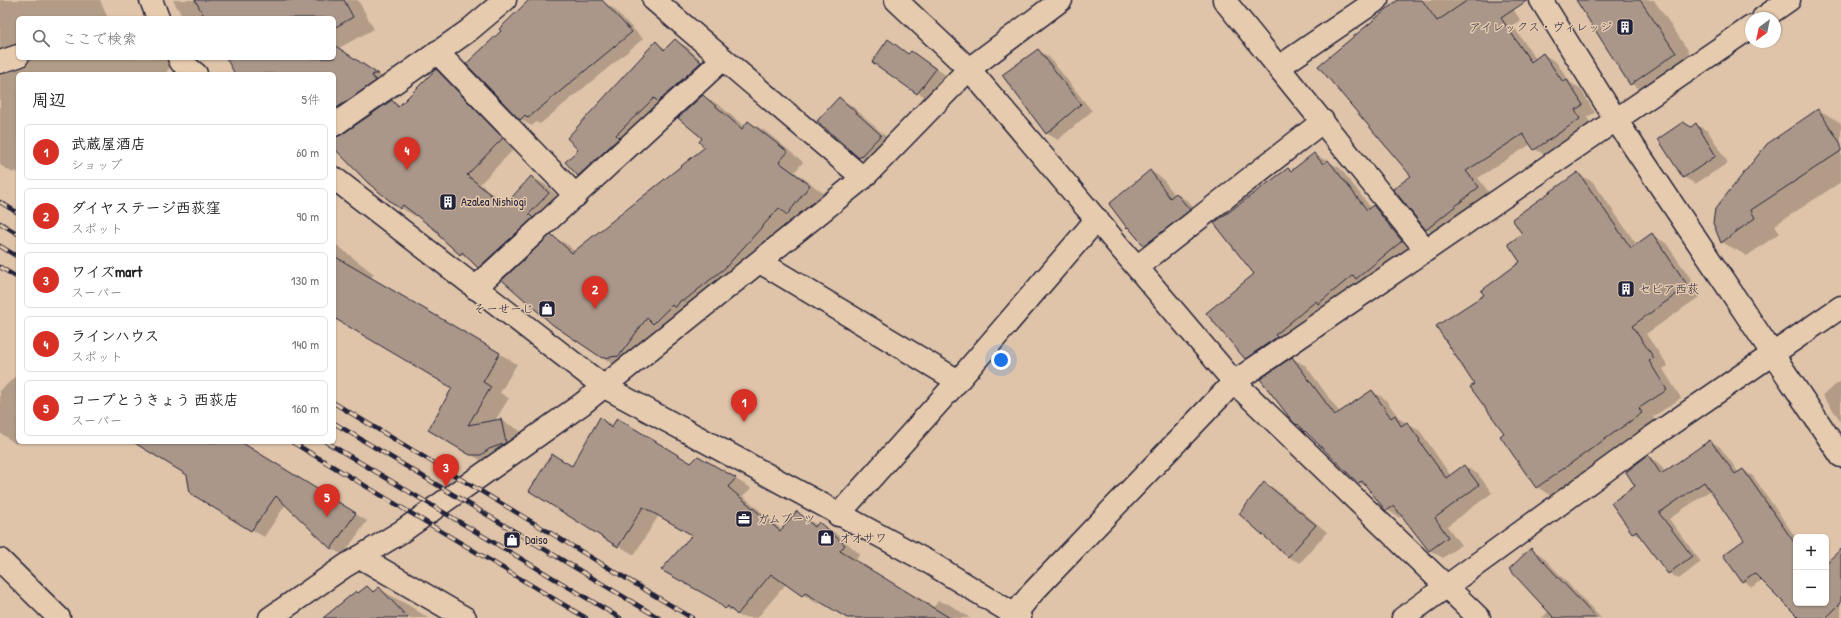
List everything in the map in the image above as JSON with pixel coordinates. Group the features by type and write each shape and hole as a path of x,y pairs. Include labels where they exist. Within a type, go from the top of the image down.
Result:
{"street":[{"path":"336,124 468,31 505,0"},
{"path":"654,0 863,178"},
{"path":"896,0 969,68 1234,382 1479,618"},
{"path":"270,618 360,557 401,532 582,404 863,178 969,68 1062,0"},
{"path":"1224,0 1426,250"},
{"path":"1279,67 1377,0"},
{"path":"1541,0 1616,120 1841,456"},
{"path":"1772,12 1789,0"},
{"path":"336,180 603,386 838,515 932,564 1018,616 1033,592 1234,382 1745,31"},
{"path":"437,52 576,196"},
{"path":"0,62 16,57"},
{"path":"475,288 723,59"},
{"path":"180,60 194,72"},
{"path":"1137,267 1323,121"},
{"path":"838,515 958,381 1096,219"},
{"path":"760,262 958,381"},
{"path":"1403,618 1649,438 1841,306"},
{"path":"360,557 465,618"},
{"path":"0,560 59,618"}],"building":[{"path":"195,0 344,0 353,17 336,27 336,16 204,16"},
{"path":"529,0 602,0 632,32 528,118 525,115 520,120 466,64 501,31 499,29"},
{"path":"1398,0 1422,0 1437,21 1468,0 1528,0 1501,18 1531,62 1543,53 1563,82 1567,80 1583,105 1575,110 1580,119 1534,150 1523,134 1466,171 1479,187 1426,230 1393,189 1411,176 1318,66"},
{"name":"アイレックス・ヴィレッジ","path":"1576,0 1640,0 1676,53 1630,85"},
{"path":"675,39 701,62 658,102 654,98 616,135 619,138 578,176 565,162 578,150 567,138 656,41 664,50"},
{"path":"888,39 908,54 911,51 936,69 917,94 872,62"},
{"path":"336,46 378,74 373,74 372,76 376,81 336,109 336,72 234,72 227,60 336,60"},
{"path":"1038,49 1081,104 1046,134 1002,75"},
{"path":"436,69 503,138 467,175 504,206 531,176 549,193 529,214 533,218 478,268 462,252 460,255 438,235 439,233 403,205 400,209 368,183 336,150 336,136 341,135 392,100 398,107"},
{"path":"703,95 742,129 748,121 788,152 779,162 810,185 787,215 779,208 725,268 685,300 681,300 675,308 672,305 653,324 647,318 619,356 602,358 553,325 502,280 551,234 572,253 705,147 699,142 702,138 678,118"},
{"path":"839,97 881,135 859,158 817,121"},
{"path":"1818,109 1841,144 1841,151 1751,210 1755,218 1721,243 1713,223 1715,209 1767,144"},
{"path":"1683,122 1691,127 1696,123 1716,156 1683,178 1658,139"},
{"path":"1314,153 1323,164 1328,160 1367,210 1373,205 1402,241 1356,279 1353,275 1318,304 1316,301 1275,335 1277,337 1245,359 1206,313 1254,274 1214,223 1288,168 1291,171"},
{"path":"1150,170 1170,198 1176,193 1190,210 1144,246 1128,227 1127,228 1109,204"},
{"path":"1578,172 1631,248 1652,233 1688,286 1632,326 1654,358 1649,361 1667,390 1639,408 1642,413 1536,488 1500,436 1504,433 1470,387 1474,384 1436,326 1484,295 1481,291 1520,262 1508,244 1522,234 1512,219"},
{"path":"336,257 500,353 483,382 491,387 468,425 501,419 506,443 489,449 481,455 470,455 428,430 452,388 336,319"},
{"path":"1292,357 1335,415 1372,390 1391,418 1395,415 1401,426 1407,422 1446,478 1464,465 1479,485 1435,518 1448,537 1429,551 1394,506 1386,511 1362,481 1358,483 1305,431 1304,432 1298,424 1297,425 1293,422 1260,379"},
{"path":"600,417 611,428 617,418 691,463 698,456 736,478 728,487 780,531 797,511 815,527 819,522 845,545 840,551 950,618 847,618 805,593 802,596 771,574 737,615 728,606 725,609 715,600 661,570 692,535 643,507 618,547 529,491 552,454 572,466"},
{"path":"1710,440 1735,474 1743,469 1793,541 1793,606 1829,606 1829,560 1841,549 1841,603 1826,618 1799,618 1754,573 1742,582 1723,555 1744,540 1704,482 1659,513 1692,556 1668,574 1636,531 1632,533 1611,503 1635,486 1626,472 1648,455 1661,474"},
{"path":"136,444 244,444 356,513 331,549 276,496 251,531 190,493 187,475"},
{"path":"1264,482 1316,525 1288,557 1239,514"},
{"path":"1531,548 1596,618 1554,618 1509,569"},
{"path":"367,586 373,592 379,587 408,618 323,618 356,591 358,593"}],"railway":[{"path":"0,202 16,212"},
{"path":"0,223 16,233"},
{"path":"0,246 16,256"},
{"path":"0,267 16,277"},
{"path":"336,404 692,618"},
{"path":"336,424 659,618"},
{"path":"295,444 586,618"},
{"path":"329,444 620,618"}],"place":[{"name":"アイレックス・ヴィレッジ","path":"1625,27"},
{"name":"ラインハウス","path":"407,170"},
{"name":"Azalea Nishiogi","path":"448,202"},
{"name":"セピア西荻","path":"1626,289"},
{"name":"そーせーじ","path":"547,309"},
{"name":"ダイヤステージ西荻窪","path":"595,309"},
{"name":"武蔵屋酒店","path":"744,422"},
{"name":"ワイズmart","path":"446,487"},
{"name":"コープとうきょう 西荻店","path":"327,517"},
{"name":"ガムブーツ","path":"744,519"},
{"name":"オオサワ","path":"826,538"},
{"name":"Daiso","path":"512,540"}]}
